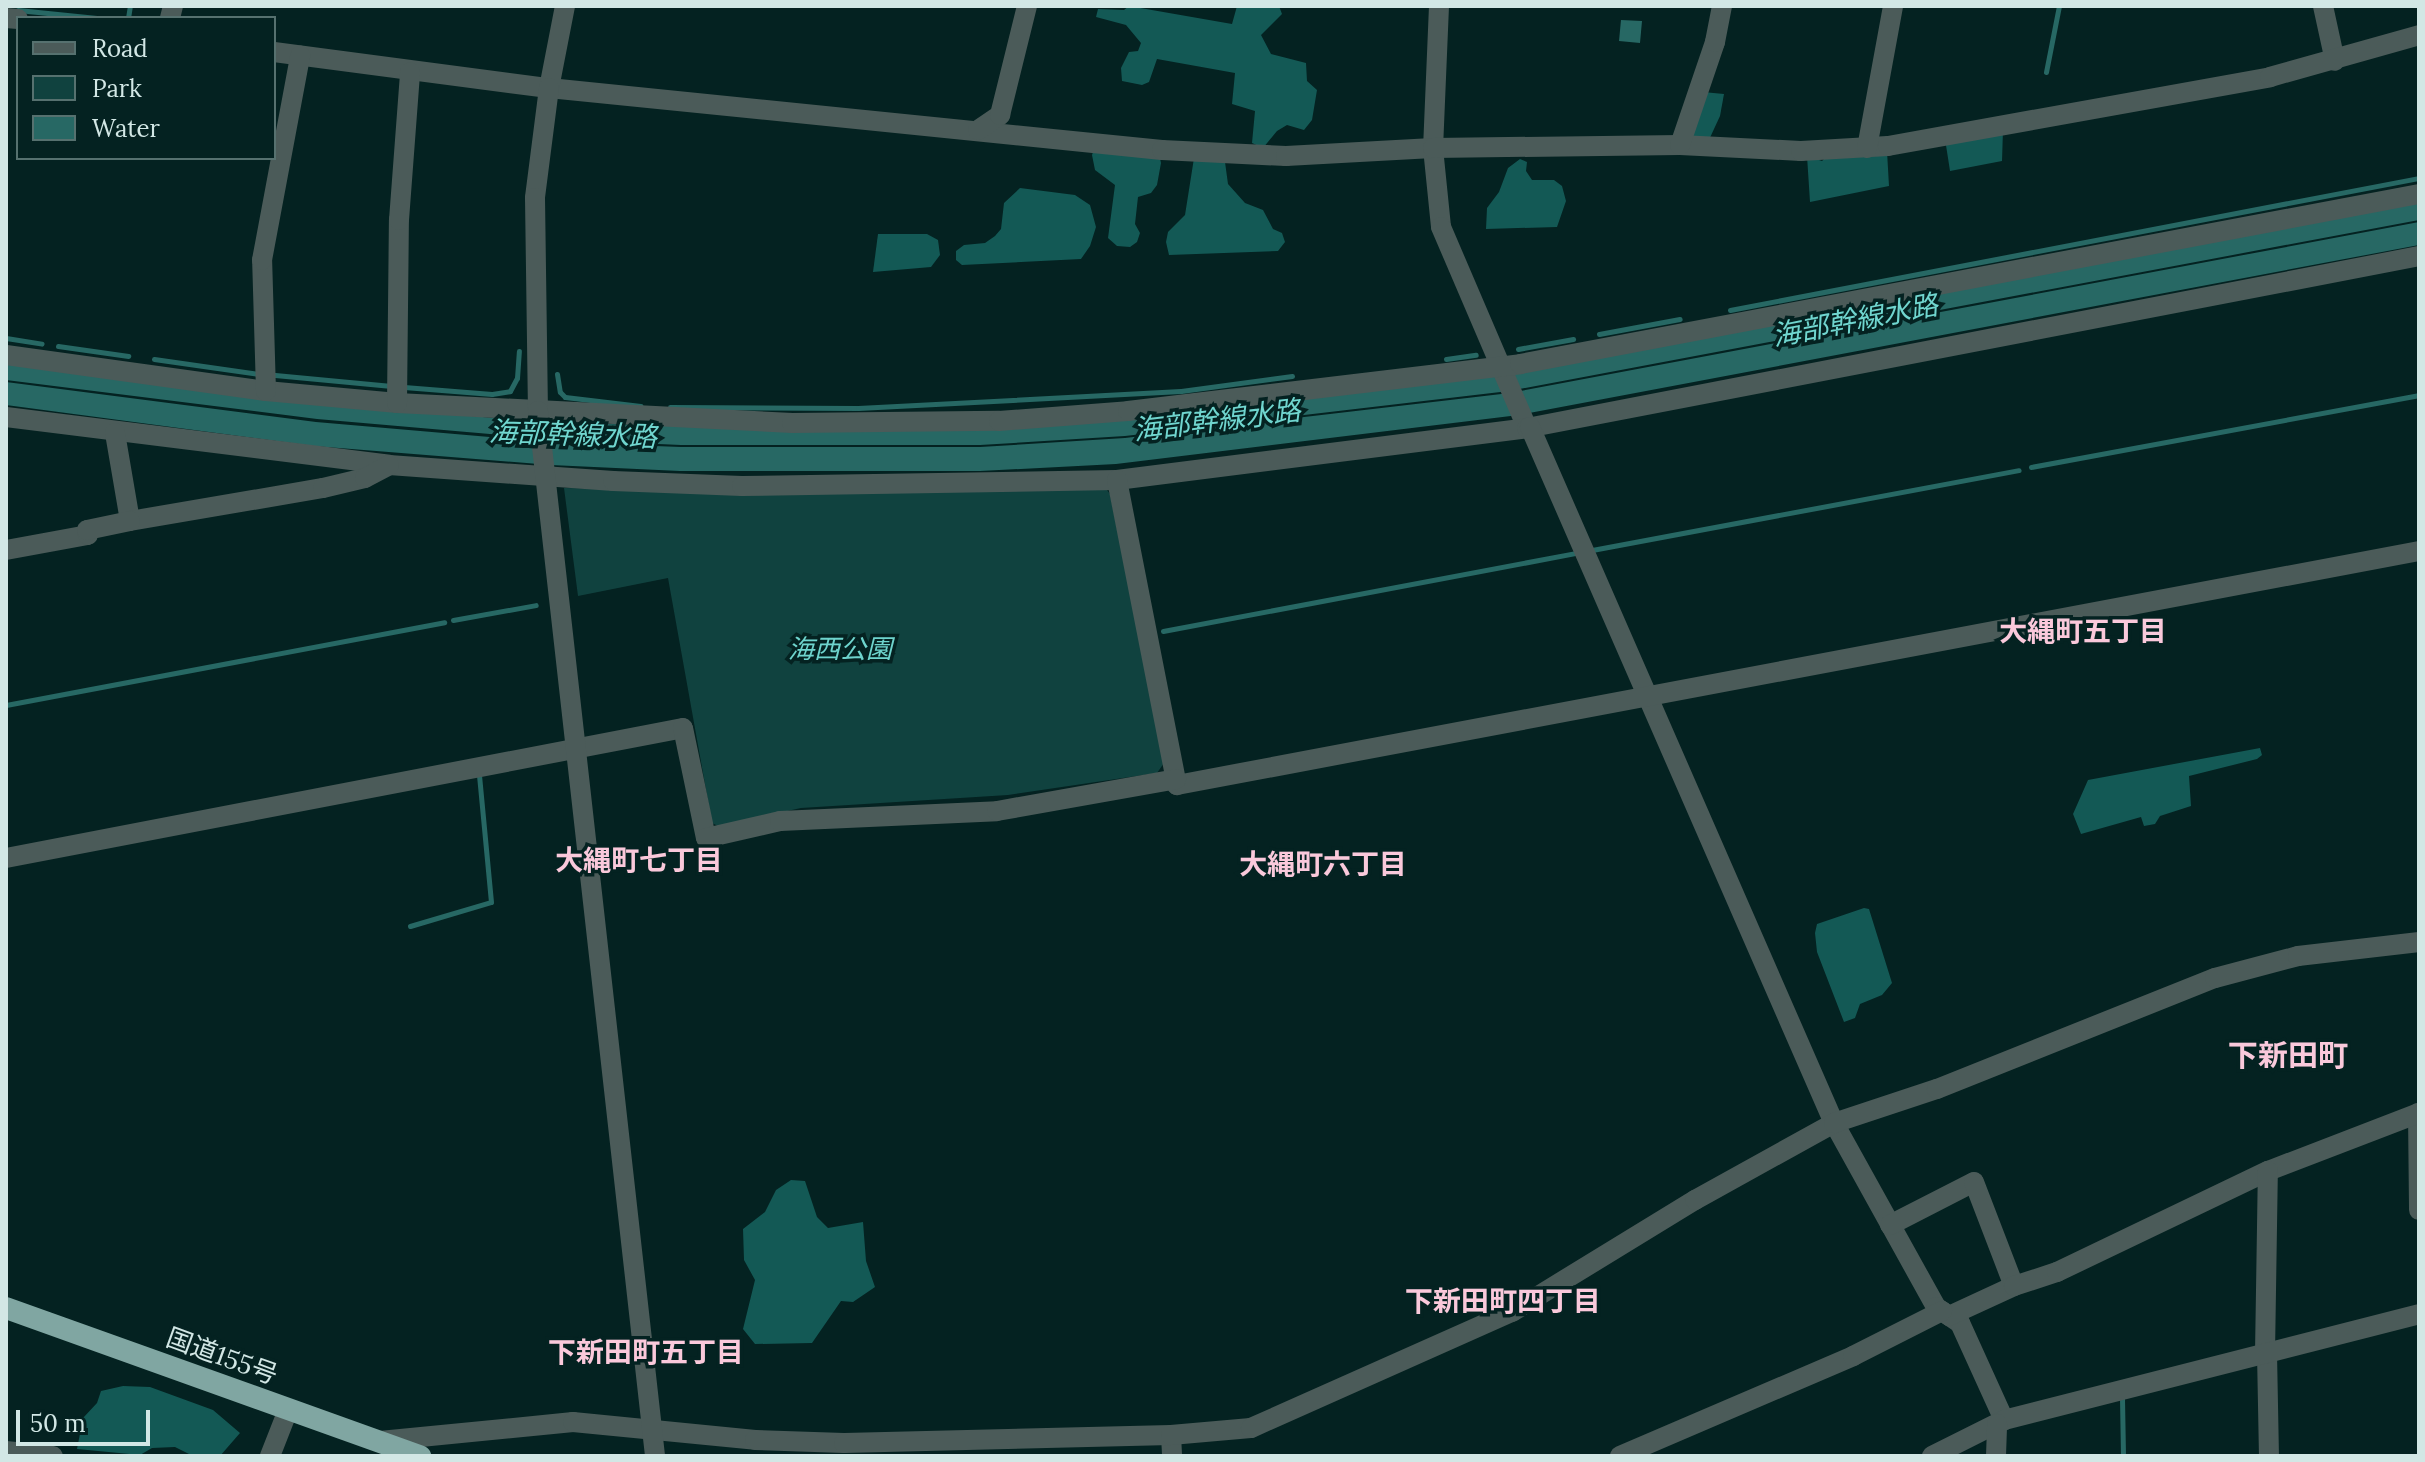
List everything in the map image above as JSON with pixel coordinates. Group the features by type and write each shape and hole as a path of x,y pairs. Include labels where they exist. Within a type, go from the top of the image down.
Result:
{"highway":[{"name":"国道155号","path":"6,1308 420,1456"}],"street":[{"path":"565,6 549,88 535,198 538,414 655,1456"},
{"path":"978,130 1000,115 1027,6"},
{"path":"1439,6 1433,148 1441,227 1834,1123 1936,1307 1960,1323 2001,1422 1996,1456"},
{"path":"1680,145 1715,42 1722,6"},
{"path":"1867,148 1893,6"},
{"path":"2323,6 2335,61"},
{"path":"276,52 549,88 1162,150 1286,156 1433,148 1680,145 1801,151 1867,148 2270,77 2419,35"},
{"path":"266,391 262,260 300,56"},
{"path":"397,403 399,220 410,72"},
{"path":"1000,115 1023,134"},
{"path":"6,355 266,391 538,414 792,423 999,421 1187,405 1502,368 2419,194"},
{"path":"6,417 389,465 545,471 742,486 1117,480 1527,425 2419,256"},
{"path":"115,433 130,521"},
{"path":"6,550 88,535 87,530 130,521 323,488 365,478 389,465"},
{"path":"1117,480 1177,785 2419,551"},
{"path":"6,858 683,728 706,838 780,821 997,811 1176,779"},
{"path":"379,1441 573,1422 654,1431 844,1443 1171,1446 1251,1428 1512,1312 1695,1200 1834,1123 1937,1089 2215,978 2298,956 2419,942"},
{"path":"1620,1456 1645,1450 1945,1314 2057,1272 2268,1171 2419,1113 2419,1210"},
{"path":"2268,1171 2266,1354 2269,1456"},
{"path":"1890,1225 1974,1182 2014,1286"},
{"path":"1932,1456 2001,1422 2419,1314"},
{"path":"270,1456 288,1410"},
{"path":"6,1451 53,1456"}],"green space":[{"name":"海西公園","path":"1104,486 1110,494 1164,763 1157,773 1008,795 801,808 718,826 712,823 668,578 578,596 564,488 894,492"}],"shaded area":[{"path":"1129,6 1232,24 1237,6 1279,6 1282,14 1261,35 1271,54 1306,63 1307,81 1317,90 1312,120 1304,130 1287,125 1277,131 1263,148 1252,143 1255,111 1232,104 1235,73 1157,59 1149,82 1142,85 1122,81 1121,68 1129,52 1138,51 1141,43 1126,25 1096,17 1098,9 1124,10"},
{"path":"1703,92 1724,94 1720,116 1708,142 1691,140"},
{"path":"2003,129 2002,161 1950,171 1945,139"},
{"path":"1095,146 1159,154 1161,163 1157,185 1151,193 1138,197 1135,224 1140,233 1137,242 1130,247 1117,246 1108,238 1115,185 1095,170 1092,155"},
{"path":"1887,151 1889,186 1810,202 1807,156 1822,161 1828,155"},
{"path":"1194,158 1225,162 1228,184 1245,203 1263,210 1273,229 1282,233 1285,242 1278,251 1169,255 1166,242 1168,232 1185,215"},
{"path":"1520,159 1527,162 1526,171 1532,180 1554,180 1562,186 1566,201 1557,227 1486,229 1487,208 1499,192 1508,168"},
{"path":"1020,188 1075,195 1090,205 1096,227 1090,246 1081,259 962,265 956,260 956,251 964,245 985,243 995,236 1001,229 1004,203"},
{"path":"878,234 927,234 938,240 940,255 931,267 873,272"},
{"path":"2260,748 2262,755 2257,759 2189,776 2191,806 2160,816 2155,824 2144,826 2141,817 2081,834 2073,814 2088,780"},
{"path":"1869,909 1892,983 1882,995 1860,1004 1855,1018 1844,1022 1817,952 1815,933 1817,924"},
{"path":"791,1180 805,1181 817,1217 828,1228 863,1222 866,1261 875,1287 853,1302 841,1301 812,1343 755,1344 743,1329 755,1280 744,1260 743,1229 765,1212 776,1190"},
{"path":"123,1386 150,1387 213,1410 240,1433 220,1456 193,1456 175,1447 152,1448 140,1455 77,1449 83,1418 97,1403 101,1391"}],"water":[{"path":"1621,20 1642,21 1640,43 1619,41"},
{"name":"海部幹線水路","path":"2419,200 2419,220 1509,391 1125,436 980,445 681,445 548,439 317,419 6,380 6,361 317,402 547,423 768,427 990,426 1501,372"},
{"path":"2419,222 2419,245 1519,415 1116,464 980,471 680,471 551,465 314,446 6,405 6,382 316,422 549,442 681,447 980,447 1125,438 1510,393"}],"waterway":[{"path":"128,16 130,6"},
{"path":"2046,72 2059,6"},
{"path":"18,10 77,16"},
{"path":"1730,310 2419,178"},
{"path":"1599,334 1680,319"},
{"path":"6,338 42,344"},
{"path":"1518,349 1573,339"},
{"path":"58,346 128,356"},
{"path":"404,387 492,394 510,391 517,378 519,351"},
{"path":"1446,359 1476,355"},
{"path":"154,359 259,374"},
{"name":"海部幹線水路","path":"557,374 560,392 565,397 640,406"},
{"path":"275,375 391,386"},
{"path":"670,407 858,408 1181,391 1292,376"},
{"path":"2031,467 2419,395"},
{"path":"1592,550 2019,470"},
{"path":"1163,631 1574,553"},
{"path":"453,620 536,605"},
{"path":"6,705 444,622"},
{"path":"410,926 491,902 479,776"},
{"path":"2122,1398 2123,1456"}],"district":[{"name":"大縄町五丁目","path":"2083,631"},
{"name":"大縄町七丁目","path":"639,860"},
{"name":"大縄町六丁目","path":"1323,864"},
{"name":"下新田町","path":"2288,1055"},
{"name":"下新田町四丁目","path":"1503,1301"},
{"name":"下新田町五丁目","path":"646,1352"}]}
